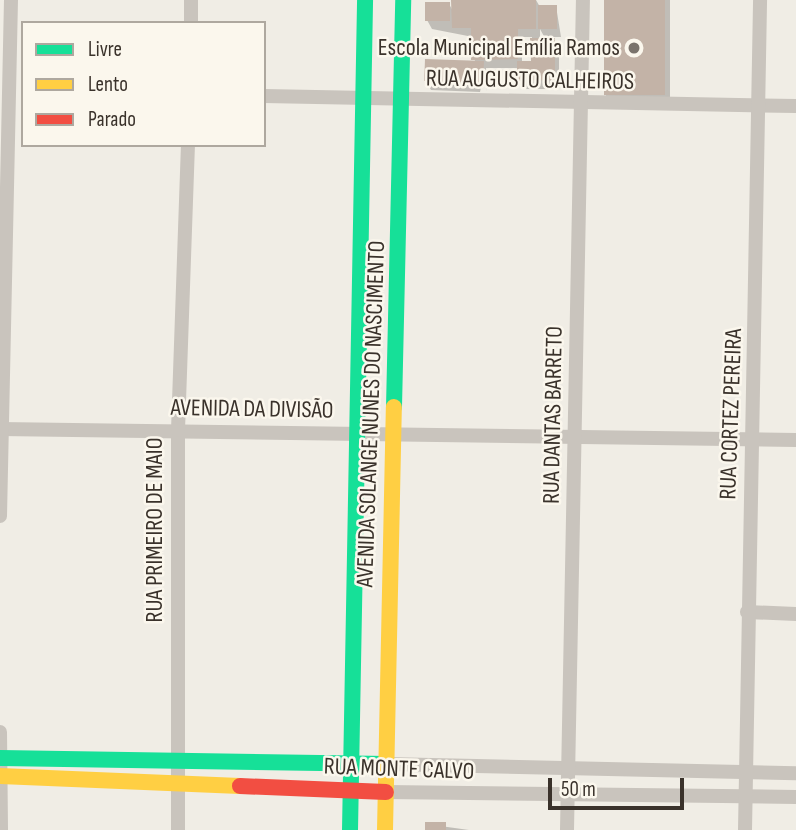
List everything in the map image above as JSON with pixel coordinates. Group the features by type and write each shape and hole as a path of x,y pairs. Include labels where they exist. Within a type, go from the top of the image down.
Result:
{"main road":[{"name":"AVENIDA SOLANGE NUNES DO NASCIMENTO","path":"350,830 365,0"},
{"name":"AVENIDA SOLANGE NUNES DO NASCIMENTO","path":"385,830 397,435 403,0"},
{"name":"RUA MONTE CALVO","path":"0,758 387,765"},
{"name":"RUA MONTE CALVO","path":"1,776 386,792"}],"street":[{"path":"0,516 11,0"},
{"path":"191,0 191,21"},
{"name":"RUA DANTAS BARRETO","path":"567,830 583,0"},
{"name":"RUA CORTEZ PEREIRA","path":"745,830 760,0"},
{"name":"RUA AUGUSTO CALHEIROS","path":"266,96 401,102 796,106"},
{"name":"RUA PRIMEIRO DE MAIO","path":"178,830 177,430 188,147"},
{"name":"AVENIDA DA DIVISÃO","path":"1,429 752,442 796,440"},
{"path":"747,612 796,614"},
{"path":"0,732 1,830"},
{"name":"RUA MONTE CALVO","path":"387,765 796,773"},
{"name":"RUA MONTE CALVO","path":"386,792 796,797"}],"building":[{"path":"451,0 536,0 536,29 518,29 518,59 471,60 471,28 452,28"},
{"name":"Escola Municipal Emília Ramos","path":"604,0 665,0 665,95 604,95"},
{"path":"425,2 450,2 450,21 425,21"},
{"path":"538,5 557,5 557,29 538,29"},
{"path":"530,38 555,38 555,80 517,81 517,61 531,61"},
{"path":"425,59 484,61 483,83 424,81"},
{"path":"425,822 446,822 446,830 425,830"}],"traffic: fast":[{"path":"350,830 365,0"},
{"path":"394,407 403,0"},
{"path":"0,758 387,764"}],"traffic: slow":[{"path":"385,830 394,407"},
{"path":"0,776 240,786"}],"traffic: jam":[{"path":"240,786 386,792"}],"place":[{"name":"Escola Municipal Emília Ramos","path":"634,48"}]}
